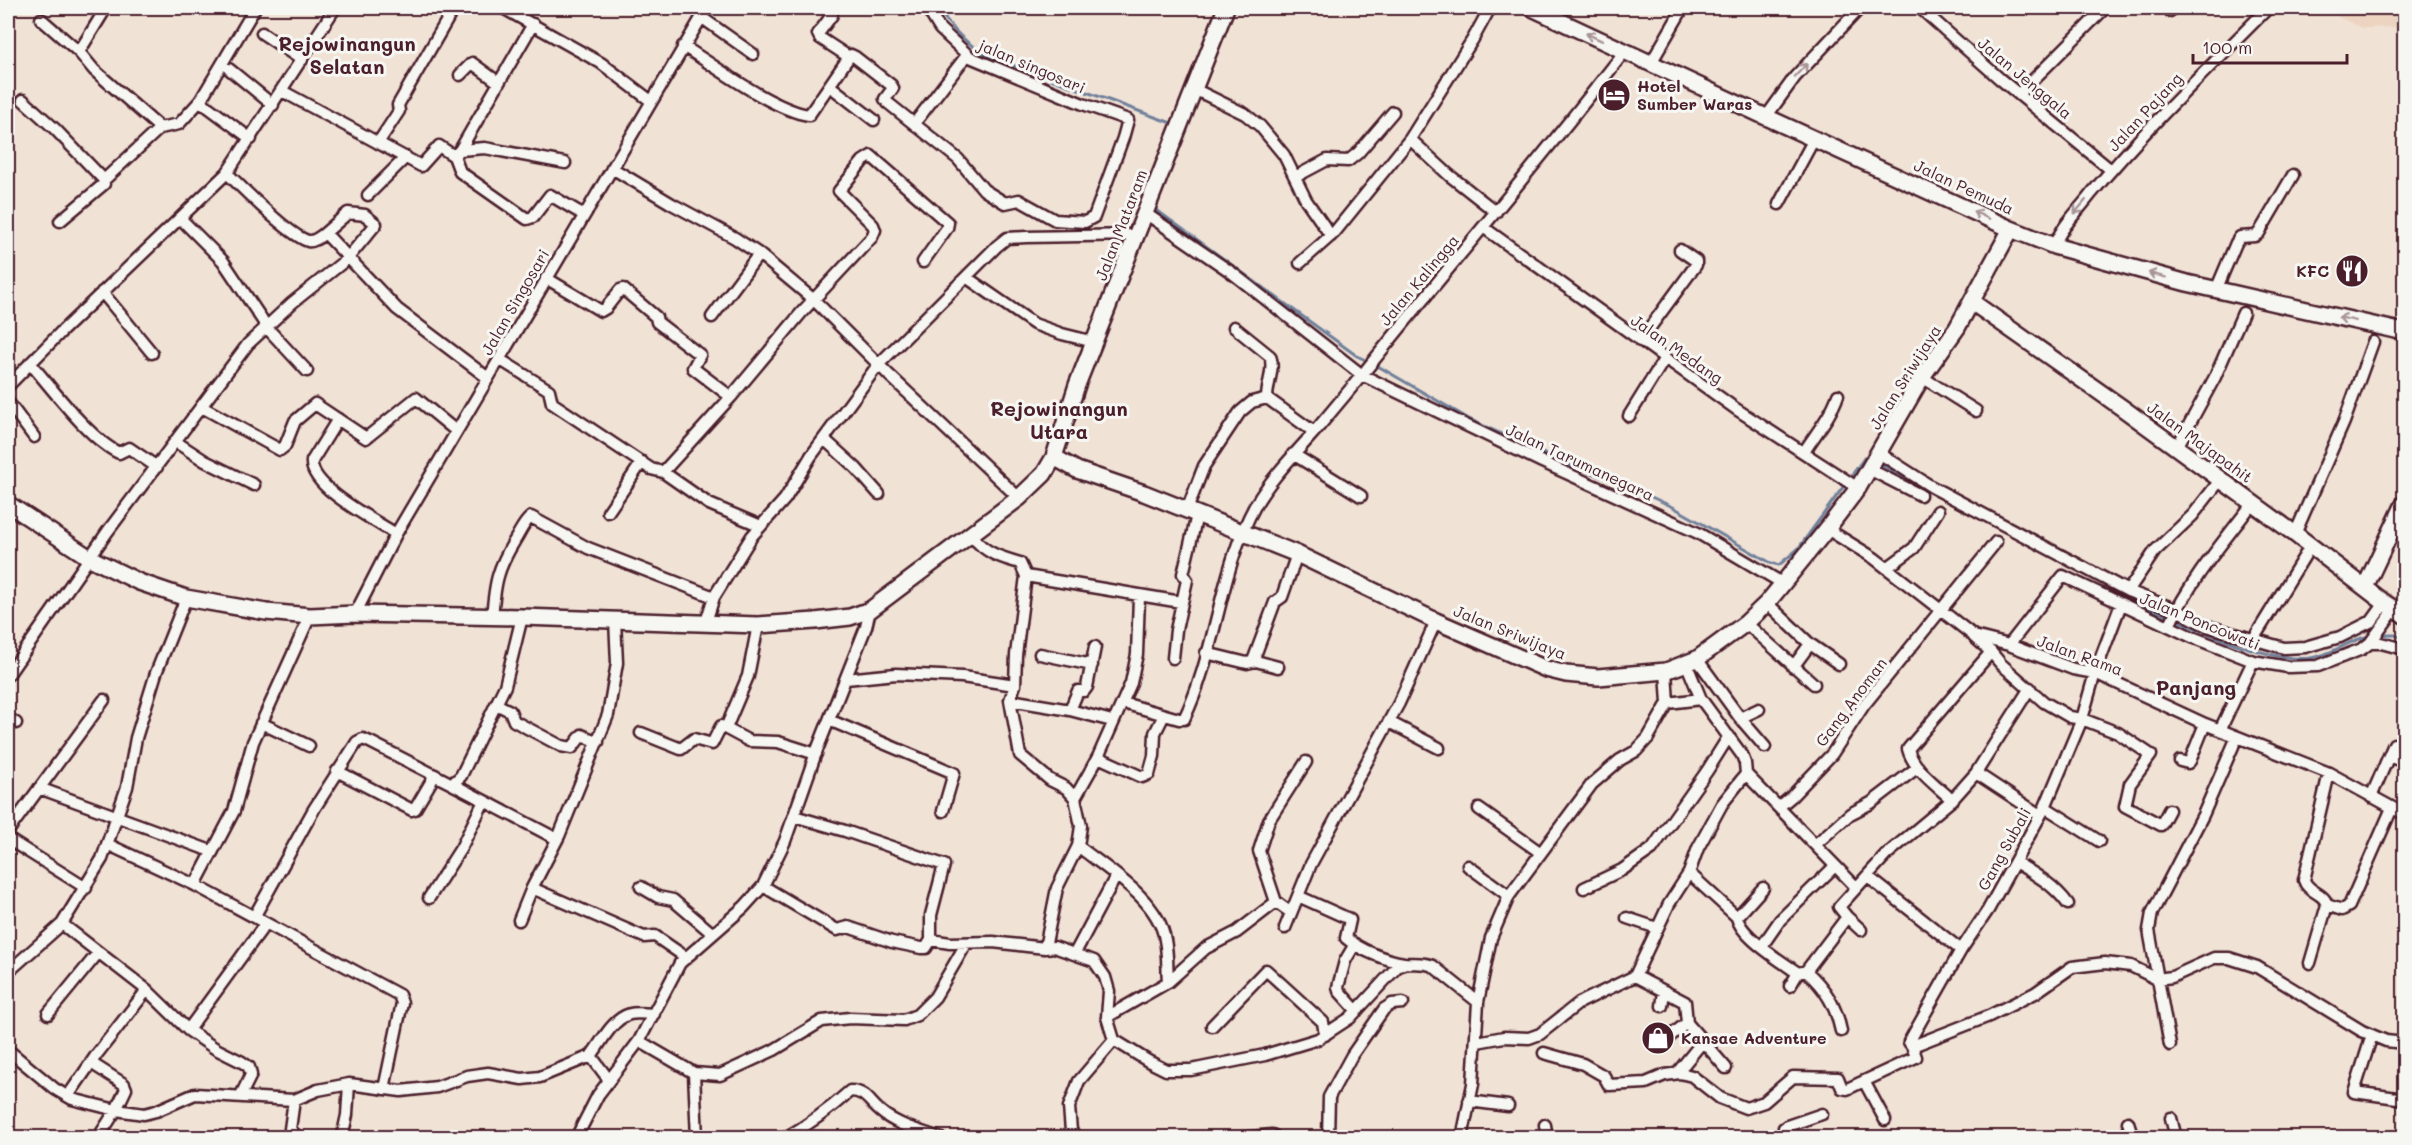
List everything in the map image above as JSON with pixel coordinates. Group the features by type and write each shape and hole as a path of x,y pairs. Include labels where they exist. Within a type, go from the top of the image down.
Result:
{"street":[{"path":"79,52 106,8"},
{"path":"60,222 104,184 104,180 162,126 179,124 200,101 255,8"},
{"path":"8,386 102,292 227,173 335,8"},
{"path":"378,143 399,111 398,105 454,8"},
{"path":"502,8 601,63 651,101"},
{"path":"825,8 832,15 818,36 849,57 851,55 855,57 893,86 885,100 914,124 967,55"},
{"name":"jalan singosari","path":"914,124 958,159 976,183 1000,201 1005,203 1019,200 1055,220 1084,222 1094,217 1129,121 967,55 940,29 927,8"},
{"name":"Jalan Mataram","path":"870,610 971,536 1019,498 1044,474 1054,457 1077,385 1226,8"},
{"path":"1300,263 1331,236 1410,139 1490,8"},
{"name":"Jalan Pemuda","path":"1532,8 2011,229 2054,246 2216,290 2404,332"},
{"path":"1651,63 1683,8"},
{"path":"1766,117 1795,77 1860,8"},
{"name":"Jalan Jenggala","path":"1920,8 2111,170"},
{"path":"2019,94 2104,8"},
{"name":"Jalan Pajang","path":"2054,246 2058,236 2075,213 2111,170 2268,8"},
{"path":"704,12 753,54"},
{"name":"Jalan Singosari","path":"356,614 396,534 704,12"},
{"path":"41,19 79,52 94,70 162,126"},
{"path":"533,24 457,153 460,172 527,219 533,217 550,195 584,214"},
{"path":"262,33 302,60"},
{"path":"684,46 757,93 805,115 812,113 849,57"},
{"name":"Jalan Kalingga","path":"1164,715 1184,718 1242,532 1258,502 1293,454 1362,375 1398,327 1496,212 1625,51"},
{"path":"460,75 472,63 498,82"},
{"path":"229,69 273,105"},
{"path":"830,86 874,120"},
{"path":"1194,89 1245,114 1260,126 1284,155 1306,200 1331,236"},
{"path":"282,90 421,166 439,146 457,153 485,147 565,163"},
{"path":"23,100 55,129 104,180"},
{"path":"200,101 250,139"},
{"path":"1295,177 1327,160 1348,161 1358,153 1393,112"},
{"path":"1410,139 1449,175 1496,212"},
{"path":"1779,204 1814,139"},
{"path":"663,472 872,237 875,230 867,218 839,191 863,161 871,156 948,223 947,228 923,262"},
{"path":"368,195 406,158"},
{"path":"612,168 759,254 814,300 878,365 1019,498"},
{"path":"8,675 90,558 248,344 266,326 347,259 376,224 365,215 348,213 314,241 306,240 262,206 227,173"},
{"path":"2216,290 2240,237 2255,236 2259,233 2293,175"},
{"name":"Jalan Tarumanegara","path":"1145,213 1231,272 1362,375 1542,462 1698,533 1782,584"},
{"path":"180,218 223,261 266,326 307,371"},
{"name":"Jalan Medang","path":"1483,227 1736,409 1858,488"},
{"name":"Jalan Sriwijaya","path":"1054,457 1077,470 1297,554 1436,621 1538,666 1566,674 1606,677 1667,674 1692,662 1746,623 1767,603 1827,529 1858,488 1922,378 1972,302 2011,229"},
{"path":"325,233 347,259 398,309 488,378"},
{"path":"706,622 714,597 752,536 785,499 824,439 878,365 1007,238 1047,235 1136,235"},
{"path":"1640,341 1696,265 1696,261 1680,250"},
{"path":"712,317 759,254"},
{"path":"966,277 1034,324 1094,342"},
{"path":"546,278 601,311 623,289 656,317 657,322 700,355 693,368 731,397"},
{"path":"102,292 152,353"},
{"name":"Jalan Majapahit","path":"1972,302 2221,479 2395,609"},
{"path":"2176,447 2215,377 2243,313"},
{"path":"1234,327 1270,356 1273,363 1267,386 1267,398"},
{"path":"2295,534 2344,422 2373,342"},
{"path":"499,358 549,390 552,403 656,472 663,472 709,504 761,526"},
{"path":"1629,416 1665,358"},
{"path":"30,363 93,433 112,449 119,453 129,448 157,467"},
{"path":"1922,378 1976,411"},
{"path":"1804,452 1821,424 1832,412 1838,395"},
{"path":"202,407 280,450 285,446 296,421 315,404 366,438 416,398 456,431"},
{"path":"1267,398 1314,432"},
{"path":"1173,658 1181,602 1187,580 1182,574 1192,512 1204,466 1240,412 1252,402 1267,398"},
{"path":"8,402 34,437"},
{"path":"338,419 312,461 313,470 328,489 396,534"},
{"path":"824,439 850,461 879,494"},
{"path":"176,442 205,461 254,485"},
{"path":"1293,454 1361,496"},
{"path":"1874,461 1920,495"},
{"path":"1874,461 1932,487 2128,591 2173,618 2254,638 2283,648 2305,647 2340,637 2395,609"},
{"path":"608,512 642,462"},
{"path":"2128,591 2154,552 2193,515 2221,479"},
{"path":"2173,618 2221,544 2253,503"},
{"path":"8,504 90,558 139,582 186,598 266,612 310,616 356,614 522,617 759,625 850,617 870,610"},
{"path":"2365,587 2404,504"},
{"path":"1887,568 1914,548 1938,511"},
{"path":"492,617 495,581 503,560 531,517 588,548 714,597"},
{"name":"Jalan Rama","path":"1827,529 1887,568 1974,636 2010,645 2073,669 2095,673 2205,724 2329,773 2404,814"},
{"path":"971,536 992,555 1020,563 1026,576 1016,655 1015,685 1010,700 1020,754 1050,780 1066,788 1075,798 1081,826 1078,846 1057,888 1045,948"},
{"name":"Gang Anoman","path":"1779,807 1832,754 1864,705 1996,542"},
{"path":"2254,638 2310,547"},
{"path":"1253,661 1275,602 1282,597 1297,554"},
{"path":"1026,576 1139,597 1181,602"},
{"name":"Jalan Poncowati","path":"2010,645 2063,576 2121,604 2173,618 2253,661 2288,667 2318,666 2362,649 2372,640"},
{"path":"1075,798 1098,757 1131,682 1137,654 1139,597"},
{"path":"8,972 62,924 102,859 127,787 136,738 145,708 163,653 186,598"},
{"path":"1767,603 1810,644 1839,664"},
{"name":"Gang Subali","path":"1912,1046 1909,1040 1961,950 1988,910 2042,811 2082,719 2095,673 2121,604"},
{"path":"2395,609 2372,640 2404,649"},
{"path":"576,1137 598,1095 639,1041 680,963 744,907 763,886 785,841 816,754 866,627 870,610"},
{"path":"195,885 234,811 261,723 310,616"},
{"path":"452,784 466,768 505,686 522,617"},
{"path":"519,920 532,888 557,839 608,715 617,663 615,620"},
{"path":"1285,928 1311,864 1389,722 1436,621"},
{"path":"1746,623 1814,684"},
{"path":"726,728 748,676 759,625"},
{"path":"1974,636 2001,664 2044,702 2070,717 2082,719 2118,733 2151,755 2130,784 2125,806 2161,825 2169,810"},
{"path":"1793,667 1810,644"},
{"path":"1070,710 1078,691 1086,690 1095,647"},
{"path":"1952,800 1918,767 1908,749 1991,652"},
{"path":"1206,653 1247,663 1253,661 1278,667"},
{"path":"1040,654 1092,665"},
{"path":"2220,730 2253,661"},
{"path":"1692,662 1701,699 1729,736 1745,763 1746,774 1855,886"},
{"path":"1692,662 1765,747"},
{"path":"846,679 896,674 962,678 1015,685"},
{"path":"1462,1137 1471,1093 1477,1042 1478,1002 1487,950 1509,896 1592,784 1620,760 1636,751 1648,738 1668,703 1667,674"},
{"path":"1861,930 1838,908 1855,886 1886,855 1952,800 1976,773 2030,688"},
{"path":"1668,703 1701,699"},
{"path":"8,831 104,700"},
{"path":"1010,700 1070,710 1112,721"},
{"path":"1098,757 1142,777 1149,774 1154,756 1155,733 1164,715 1123,703"},
{"path":"496,704 510,711 514,721 561,746 572,748 582,735 598,742"},
{"path":"1740,718 1760,709"},
{"path":"829,720 954,773 943,811"},
{"path":"1389,722 1438,748"},
{"path":"261,723 309,746"},
{"path":"2180,761 2188,763 2192,758 2205,724"},
{"path":"641,733 681,749 694,739 710,745 720,728 726,728 749,741 778,742 816,754"},
{"path":"1584,888 1622,870 1652,849 1729,736"},
{"path":"2170,1046 2149,930 2152,914 2203,815 2236,737"},
{"path":"254,917 337,771 357,742 363,740 557,839"},
{"path":"2371,797 2394,744"},
{"path":"2389,756 2404,762"},
{"path":"1290,912 1276,902 1259,850 1269,820 1306,762"},
{"path":"1816,844 1850,813 1871,803 1918,767"},
{"path":"337,771 412,810 415,809 435,775"},
{"path":"1976,773 2099,841"},
{"path":"2329,773 2304,880 2310,891 2322,896 2327,905 2342,910 2349,906 2392,808"},
{"path":"1477,1042 1504,1037 1529,1038 1540,1034 1579,1003 1635,976 1644,962 1657,928 1689,873 1698,848 1722,804 1746,774"},
{"path":"39,788 211,851"},
{"path":"429,898 461,848 484,801"},
{"path":"1479,810 1541,853"},
{"path":"763,886 837,930 848,927 892,942 921,948 926,948 931,940 932,906 944,865 794,816"},
{"path":"8,839 86,888"},
{"path":"107,844 195,885 399,995 402,1003 385,1085"},
{"path":"1078,846 1139,895 1153,911 1165,939 1168,982"},
{"path":"2015,862 2046,880 2068,904"},
{"path":"1468,866 1509,896"},
{"path":"1762,946 1780,920 1835,866"},
{"path":"1689,873 1737,917 1741,927 1762,946 1802,972 1826,992 1838,1016 1841,1031"},
{"path":"1075,953 1116,876"},
{"path":"1867,876 1961,950"},
{"path":"641,887 658,897 673,900 713,934"},
{"path":"532,888 644,937 655,936 687,958"},
{"path":"1737,917 1763,888"},
{"path":"1298,896 1350,920 1346,938 1355,944 1383,957 1405,963 1425,963 1433,966 1478,1002"},
{"path":"1107,1017 1168,982 1206,948 1237,932 1276,902"},
{"path":"2310,963 2327,905"},
{"path":"1790,986 1847,917"},
{"path":"1627,918 1657,928"},
{"path":"188,1030 266,923"},
{"path":"62,924 147,990 188,1030 249,1067 251,1076 241,1095"},
{"path":"931,940 966,944 993,942 1054,947 1094,961 1105,977 1109,991 1107,1017 1114,1040 1166,1070 1191,1070 1245,1057 1265,1055 1318,1040 1350,1018 1397,967 1405,963"},
{"path":"639,1041 694,1073 720,1074 774,1050 822,1021 850,1018 904,1020 917,1015 935,997 966,944"},
{"path":"1355,944 1345,961 1338,987 1357,1011"},
{"path":"48,1014 98,953"},
{"path":"1544,1053 1583,1064 1604,1076 1609,1085 1646,1083 1677,1073 1692,1076 1720,1098 1746,1108 1764,1102 1793,1077 1838,1078 1844,1089 1864,1081 1916,1057 1912,1046 1989,1016 2035,993 2072,967 2105,963 2132,966 2157,979 2172,977 2214,958 2229,958 2257,967 2329,1012 2372,1035 2386,1041 2404,1043"},
{"path":"1212,1026 1266,970 1323,1022 1324,1035"},
{"path":"1635,976 1685,1002 1688,1014 1687,1023 1665,1040"},
{"path":"68,1096 147,990"},
{"path":"1662,1006 1665,992"},
{"path":"1330,1137 1329,1097 1352,1054 1384,1009 1392,1004 1403,1003"},
{"path":"8,1050 55,1089 68,1096 116,1110 144,1114 195,1094 294,1100 318,1090 349,1084 385,1085 401,1091 437,1087 467,1076 489,1073 522,1078 540,1077 591,1056 622,1017 631,1013 654,1014"},
{"path":"1687,1023 1726,1068"},
{"path":"2372,1035 2354,1092 2404,1099"},
{"path":"1077,1137 1071,1131 1069,1107 1078,1081 1114,1040"},
{"path":"1677,1073 1702,1041"},
{"path":"591,1056 609,1080"},
{"path":"91,1063 124,1084 126,1093 98,1137"},
{"path":"694,1073 697,1137"},
{"path":"1864,1081 1885,1120"},
{"path":"342,1137 347,1115 349,1084"},
{"path":"786,1137 839,1103 850,1091 858,1091 870,1098 878,1110 890,1118 909,1128 940,1137"},
{"path":"1471,1093 1508,1106"},
{"path":"294,1100 290,1129 298,1137"},
{"path":"1786,1137 1784,1128 1787,1126 1822,1114"},
{"path":"2171,1118 2176,1137"},
{"path":"2128,1122 2133,1137"},
{"path":"1545,1125 1547,1137"},
{"path":"1240,1137 1272,1135 1277,1137"}],"shaded area":[{"path":"2326,8 2404,8 2404,24 2398,27 2363,28 2340,18"}],"waterway":[{"path":"938,8 961,36 991,57 1174,124"},
{"path":"1156,205 1155,209 1357,356 1469,419 1567,464 1632,488 1673,507 1771,563 1779,565 1798,549 1865,457 1869,459"},
{"path":"1878,463 1922,487"},
{"path":"2044,552 2070,566"},
{"path":"2129,597 2218,638 2269,654 2292,658 2319,656 2370,636"},
{"path":"2380,635 2395,635 2404,639"}],"place":[{"name":"Hotel Sumber Waras","path":"1614,95"},
{"name":"KFC","path":"2352,271"},
{"name":"Kansae Adventure","path":"1658,1038"}],"district":[{"name":"Rejowinangun Selatan","path":"347,56"},
{"name":"Rejowinangun Utara","path":"1059,420"},
{"name":"Panjang","path":"2196,688"}]}
